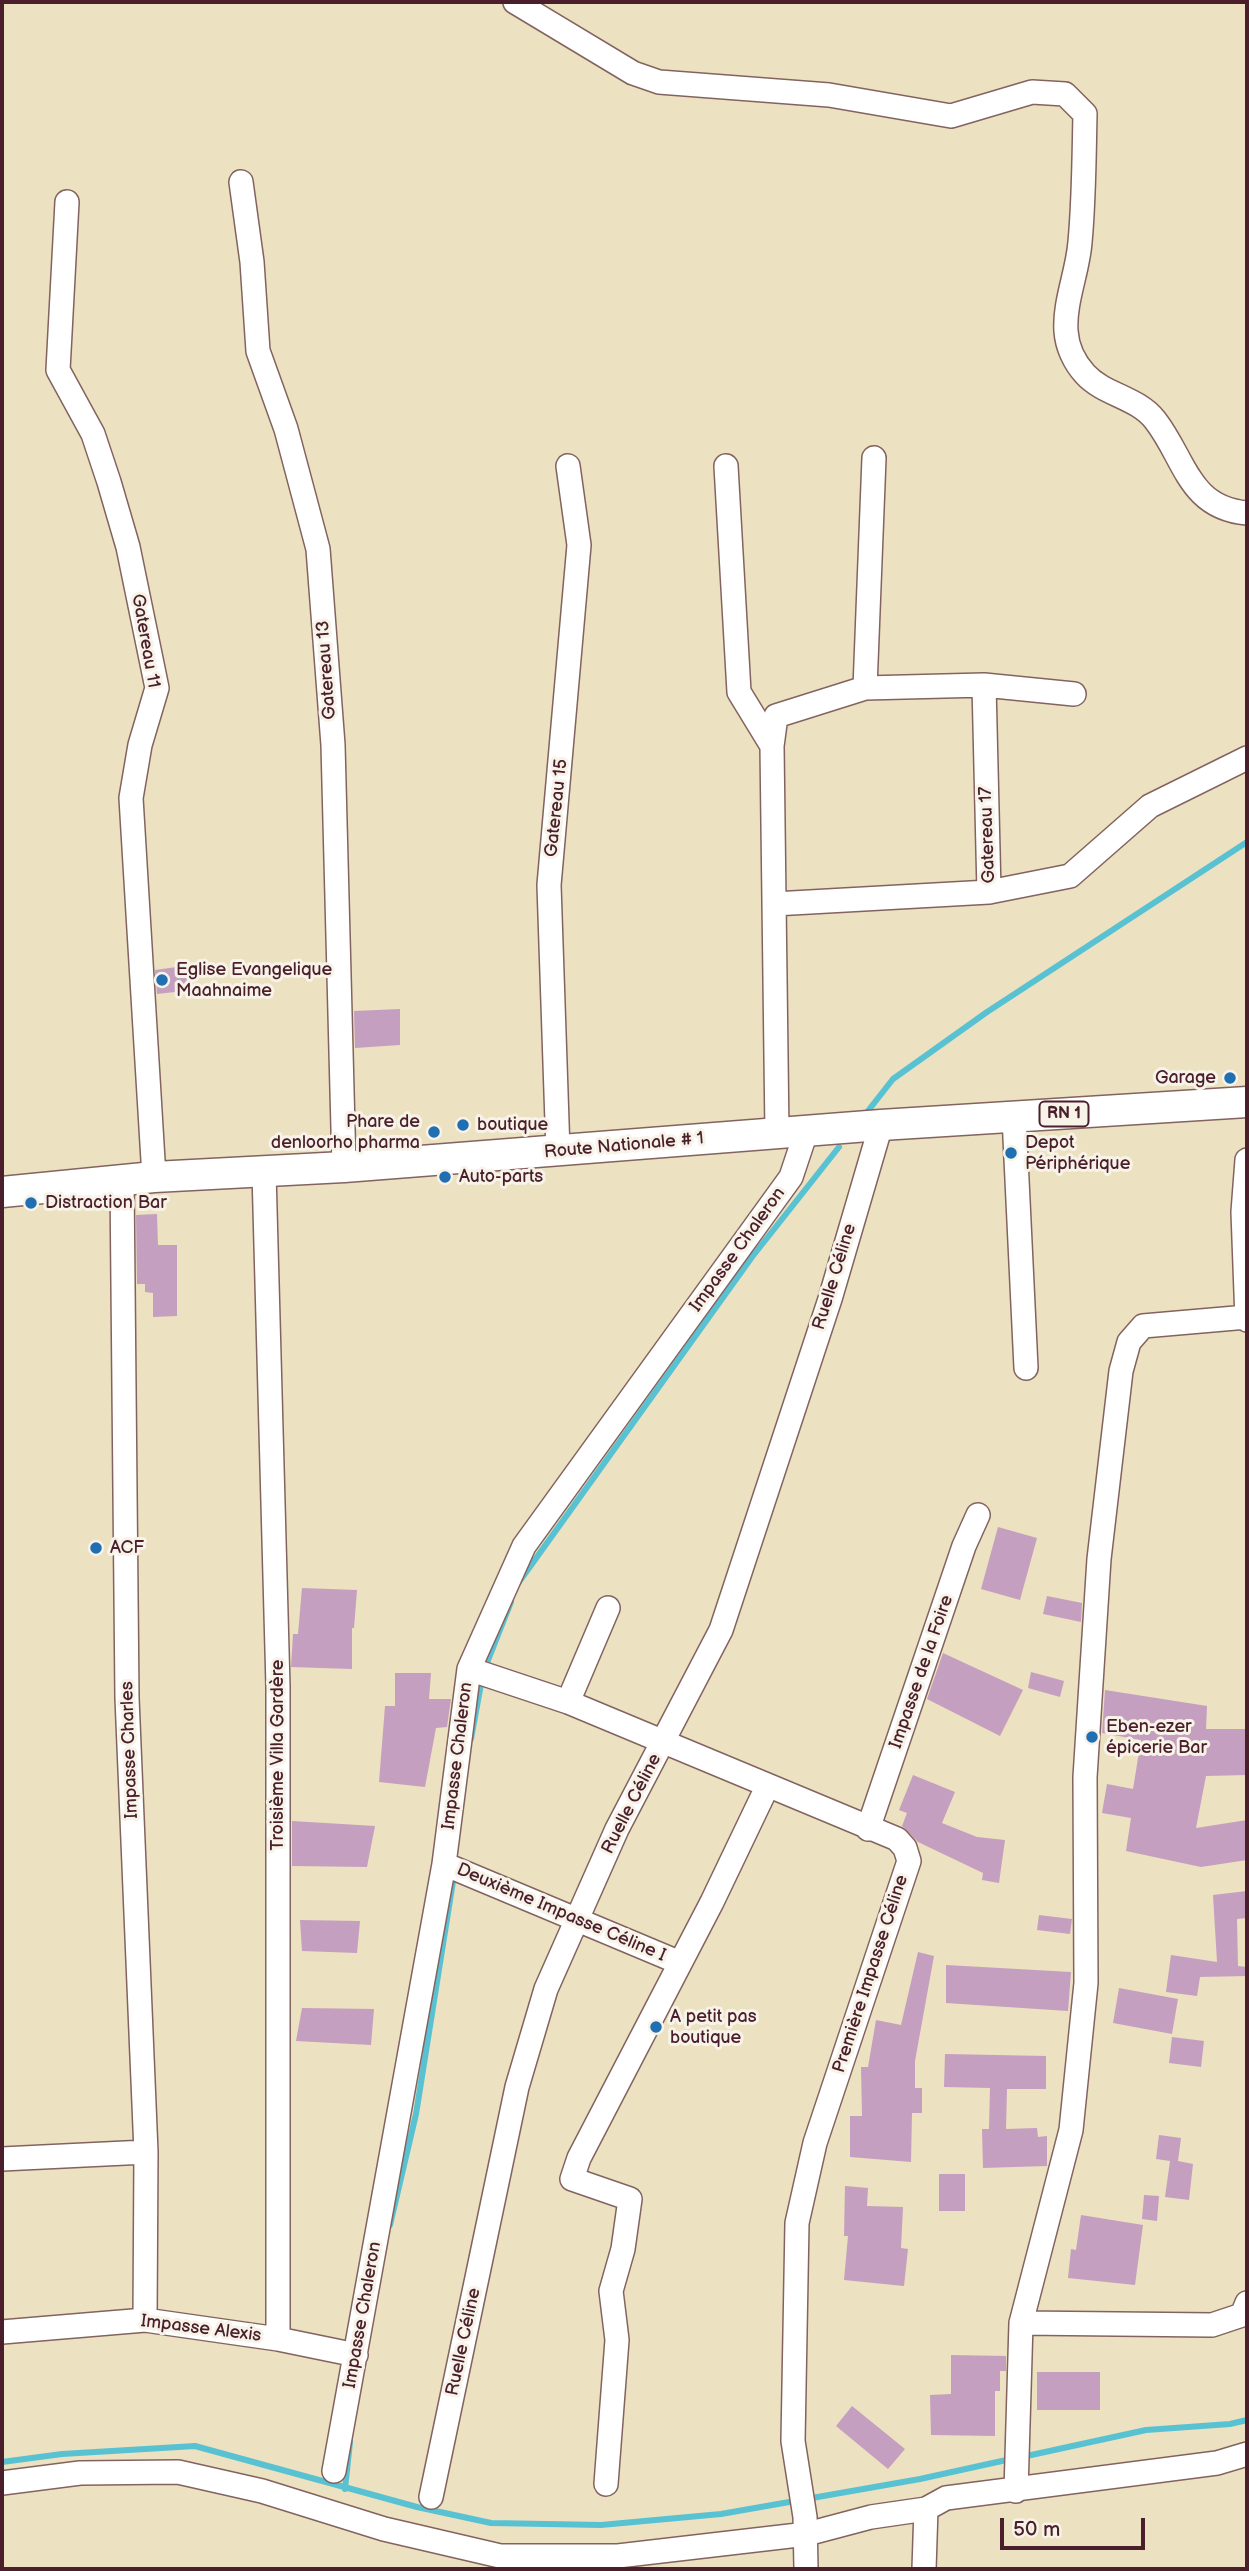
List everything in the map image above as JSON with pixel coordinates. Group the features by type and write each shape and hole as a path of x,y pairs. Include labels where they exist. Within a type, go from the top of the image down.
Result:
{"main road":[{"name":"Route Nationale # 1","path":"2,1192 154,1177 344,1167 881,1125 1247,1102"}],"street":[{"path":"515,2 633,73 659,82 829,95 951,116 1032,92 1065,94 1085,114 1080,244 1066,329 1071,354 1085,374 1104,388 1133,401 1154,420 1198,491 1233,511 1247,513"},
{"name":"Gatereau 13","path":"242,182 252,262 258,351 286,429 318,549 333,745 344,1167"},
{"name":"Gatereau 11","path":"67,202 58,370 93,434 109,482 128,547 157,688 140,746 131,798 154,1177"},
{"path":"865,688 874,458"},
{"name":"Gatereau 15","path":"558,1152 549,885 579,545 568,466"},
{"path":"726,466 738,692 772,747"},
{"path":"792,1133 774,904 772,747 776,716 865,688 984,685 1074,694"},
{"name":"Gatereau 17","path":"984,685 989,892 1070,876 1150,806 1247,758"},
{"path":"774,904 989,892"},
{"path":"1014,1117 1026,1368"},
{"name":"Ruelle Céline","path":"431,2497 517,2087 546,1989 617,1829 721,1630 830,1299 881,1125"},
{"name":"Impasse Chaleron","path":"334,2472 444,1864 468,1669 524,1546 791,1177 792,1133"},
{"path":"1016,2490 1021,2323 1073,2116 1086,1983 1085,1777 1099,1559 1121,1371 1129,1342 1143,1326 1247,1318 1243,1212 1247,1160"},
{"name":"Troisième Villa Gardère","path":"264,1171 278,1687 278,2339"},
{"name":"Impasse Charles","path":"122,1181 127,1698 146,2152 145,2320"},
{"name":"Impasse de la Foire","path":"868,1829 964,1546 978,1516"},
{"path":"568,1702 608,1608"},
{"name":"Première Impasse Céline","path":"468,1669 568,1702 897,1839 905,1848 909,1861 815,2143 797,2223 793,2441 806,2526 806,2569"},
{"path":"606,2484 617,2340 611,2291 623,2249 630,2199 572,2179 579,2158 678,1962 712,1902 767,1787"},
{"name":"Deuxième Impasse Céline I","path":"444,1864 678,1962"},
{"path":"2,2159 146,2152"},
{"path":"1021,2323 1212,2325 1242,2315 1247,2303"},
{"name":"Impasse Alexis","path":"2,2332 145,2320 278,2339 356,2355"},
{"path":"2,2483 80,2473 178,2472 262,2491 384,2529 500,2556 618,2556 926,2509 947,2498 1217,2463 1247,2454"},
{"path":"923,2569 926,2509"}],"building":[{"path":"191,965 193,990 157,994 155,970"},
{"path":"400,1009 400,1045 355,1048 354,1011"},
{"path":"157,1214 158,1245 177,1245 177,1316 153,1317 153,1293 145,1292 145,1284 137,1284 136,1215"},
{"path":"998,1527 1037,1538 1020,1600 981,1589"},
{"path":"302,1588 357,1590 352,1628 352,1669 291,1667 293,1634 298,1634"},
{"path":"1047,1596 1082,1603 1081,1622 1043,1614"},
{"path":"943,1653 1023,1690 1000,1736 927,1699"},
{"path":"1031,1672 1064,1681 1060,1697 1028,1688"},
{"path":"395,1673 431,1673 429,1699 451,1699 447,1727 436,1728 425,1787 379,1782 385,1706 395,1706"},
{"path":"1105,1690 1207,1706 1206,1729 1247,1729 1247,1775 1206,1776 1196,1828 1247,1820 1247,1860 1201,1867 1126,1851 1131,1818 1102,1813 1107,1784 1133,1789 1141,1740 1102,1733"},
{"path":"913,1775 955,1792 942,1823 977,1837 1005,1840 999,1883 982,1880 983,1873 918,1842 902,1826 907,1813 899,1810"},
{"path":"292,1821 375,1826 367,1867 292,1866"},
{"path":"1247,1891 1247,1918 1237,1919 1238,1966 1247,1967 1247,1976 1200,1977 1197,1996 1166,1992 1171,1955 1217,1962 1213,1895"},
{"path":"1039,1915 1072,1919 1070,1934 1037,1930"},
{"path":"300,1920 360,1921 357,1953 302,1951"},
{"path":"918,1952 934,1956 915,2061 915,2088 922,2088 922,2113 912,2113 911,2162 850,2157 850,2116 862,2116 861,2067 868,2067 876,2020 901,2025"},
{"path":"946,1965 1071,1972 1068,2011 946,2003"},
{"path":"1119,1988 1178,1999 1172,2034 1113,2023"},
{"path":"302,2008 374,2009 371,2045 296,2041"},
{"path":"1172,2037 1204,2041 1201,2067 1169,2063"},
{"path":"945,2054 1046,2056 1046,2089 1007,2089 1006,2129 1037,2128 1038,2137 1047,2136 1047,2166 983,2168 982,2129 989,2129 990,2088 944,2087"},
{"path":"1159,2135 1181,2138 1178,2161 1193,2164 1189,2200 1165,2197 1170,2161 1156,2159"},
{"path":"939,2174 965,2174 965,2211 939,2211"},
{"path":"845,2186 868,2188 867,2206 903,2207 901,2248 908,2249 904,2286 844,2280 848,2236 844,2236"},
{"path":"1144,2195 1159,2196 1157,2221 1142,2219"},
{"path":"1081,2215 1143,2225 1135,2285 1068,2278 1071,2249 1076,2250"},
{"path":"951,2355 1006,2356 1006,2371 1000,2371 1000,2391 995,2391 995,2436 931,2435 930,2395 951,2394"},
{"path":"1037,2372 1100,2372 1100,2410 1037,2410"},
{"path":"852,2406 905,2449 888,2469 836,2426"}],"waterway":[{"path":"864,1116 893,1079 987,1012 1247,842"},
{"path":"519,1582 752,1257 839,1147"},
{"path":"471,1739 483,1673 511,1602"},
{"path":"390,2225 416,2114 454,1875"},
{"path":"1022,2457 1146,2430 1230,2424 1247,2420"},
{"path":"345,2489 350,2442"},
{"path":"2,2462 62,2454 195,2446 417,2507 491,2523 601,2525 721,2514 920,2479 1011,2459"}],"place":[{"name":"Eglise Evangelique Maahnaime","path":"162,980"},
{"name":"Garage","path":"1230,1078"},
{"name":"boutique","path":"463,1125"},
{"name":"Phare de denloorho pharma","path":"434,1132"},
{"name":"Depot Périphérique","path":"1011,1153"},
{"name":"Auto-parts","path":"445,1177"},
{"name":"Distraction Bar","path":"31,1203"},
{"name":"ACF","path":"96,1548"},
{"name":"Eben-ezer épicerie Bar","path":"1092,1737"},
{"name":"A petit pas boutique","path":"656,2027"}]}
